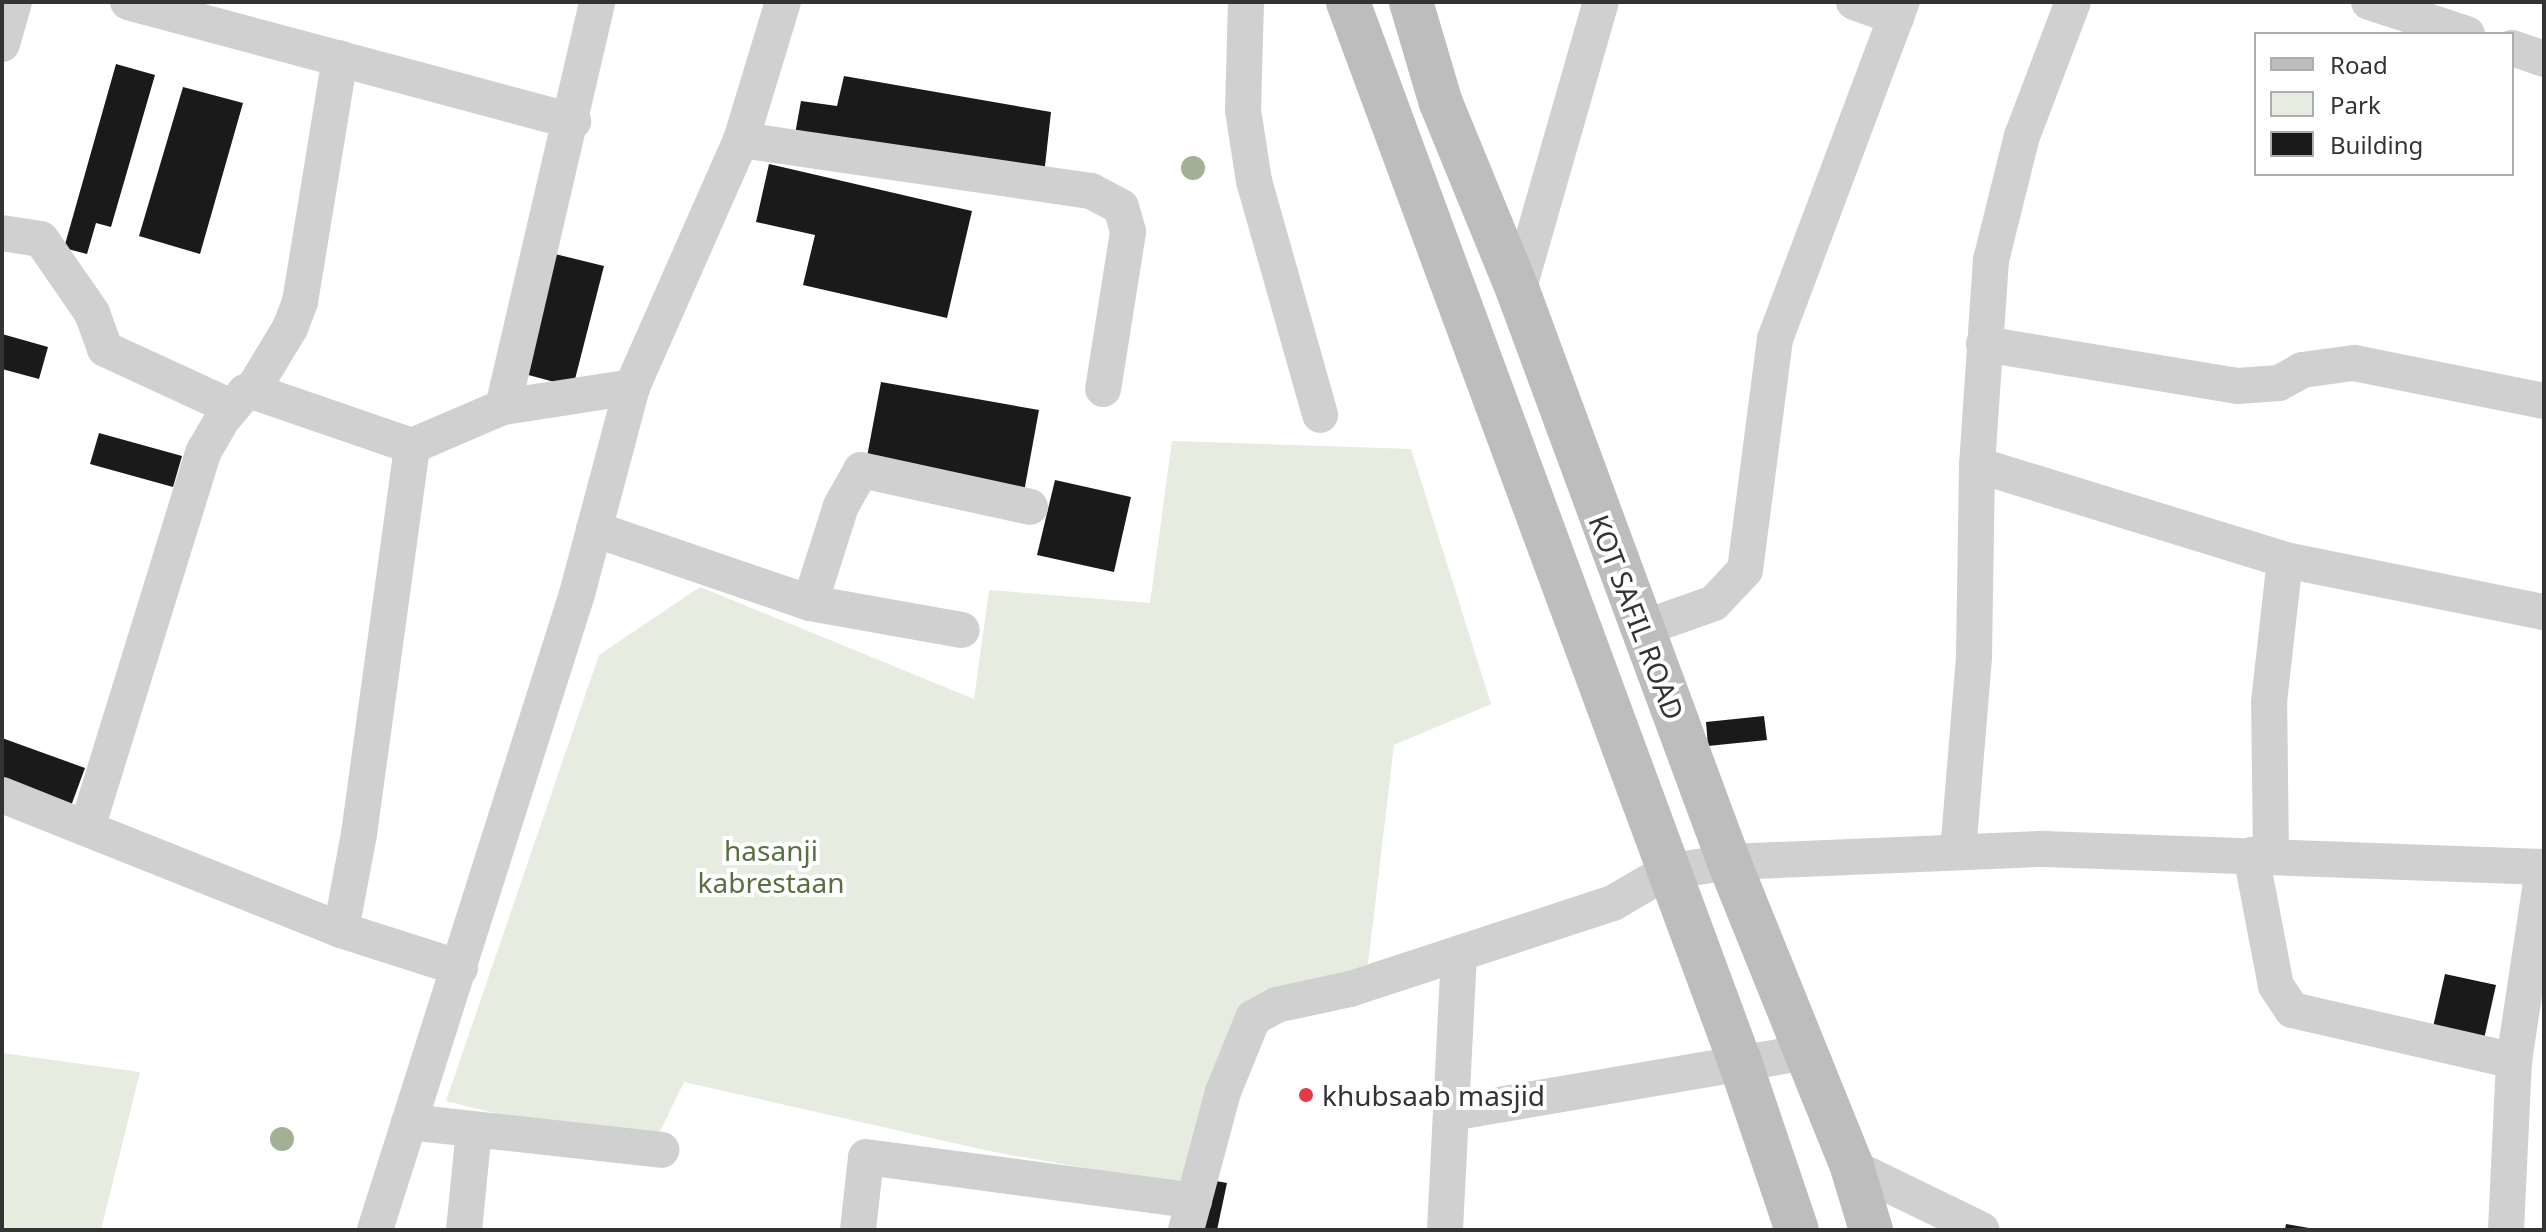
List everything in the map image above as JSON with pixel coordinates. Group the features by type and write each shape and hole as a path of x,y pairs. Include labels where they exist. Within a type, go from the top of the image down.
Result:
{"main road":[{"name":"KOT SAFIL ROAD","path":"1348,2 1666,872 1740,1062 1797,1230"},
{"name":"KOT SAFIL ROAD","path":"1411,2 1441,103 1518,291 1729,862 1852,1167 1871,1230"}],"street":[{"path":"2,44 14,2"},
{"path":"128,2 573,121"},
{"path":"503,407 573,121 597,2"},
{"path":"375,1230 460,968 594,529 632,387 741,140 783,2"},
{"path":"1246,2 1243,110 1254,181 1320,415"},
{"path":"1518,291 1601,2"},
{"path":"1641,629 1714,603 1745,570 1775,339 1899,10 1854,2"},
{"path":"1958,852 1974,657 1977,465 1984,344 1997,221 2022,136 2073,2"},
{"path":"2369,2 2461,32"},
{"path":"2514,49 2544,59"},
{"path":"87,828 204,451 290,328 300,302 340,58"},
{"path":"741,140 1091,191 1121,207 1128,232 1103,389"},
{"path":"2,233 41,239 92,313 105,349 242,399 412,446 503,407 632,387"},
{"path":"1984,344 2238,386 2279,383 2302,370 2354,363 2544,401"},
{"path":"341,930 359,834 412,446"},
{"path":"1977,465 2285,560 2544,612"},
{"path":"810,603 841,506 861,470 1030,507"},
{"path":"594,529 810,603 962,630"},
{"path":"2285,560 2269,702 2261,856 2276,986 2292,1010 2514,1061"},
{"path":"2,795 341,930 460,968"},
{"path":"858,1230 866,1157 1190,1216 1223,1092 1253,1018 1276,1005 1350,989 1613,903 1666,872 1729,862 2044,849 2544,868 2540,912 2514,1061 2506,1230"},
{"path":"1445,1230 1459,953"},
{"path":"1451,1113 1806,1052"},
{"path":"409,1122 661,1150"},
{"path":"464,1230 474,1129"},
{"path":"1852,1167 1982,1230"}],"green space":[{"name":"hasanji kabrestaan","path":"1172,441 1411,449 1491,704 1394,745 1368,964 1241,1007 1186,1186 989,1151 684,1082 650,1152 446,1101 599,655 700,587 974,699 989,590 1150,603"},
{"path":"2,1053 140,1072 101,1230 2,1230"}],"building":[{"path":"116,64 155,75 111,227 96,223 87,254 64,248"},
{"path":"844,76 1051,112 1044,175 795,134 801,101 837,106"},
{"path":"183,87 243,103 200,254 139,236"},
{"path":"769,164 972,211 947,318 803,285 815,235 756,222"},
{"path":"551,253 604,266 573,387 521,373"},
{"path":"2,334 48,347 39,379 2,369"},
{"path":"881,382 1039,410 1024,492 866,462"},
{"path":"99,433 182,456 173,487 90,464"},
{"path":"1055,480 1131,497 1114,572 1037,555"},
{"path":"1764,716 1767,740 1708,746 1706,722"},
{"path":"2,738 85,768 71,806 2,781"},
{"path":"2445,974 2496,985 2482,1048 2431,1036"},
{"path":"1205,1179 1227,1183 1217,1230 1193,1230"},
{"path":"2286,1224 2309,1228 2309,1230 2285,1230"}],"place":[{"name":"khubsaab masjid","path":"1306,1095"}]}
